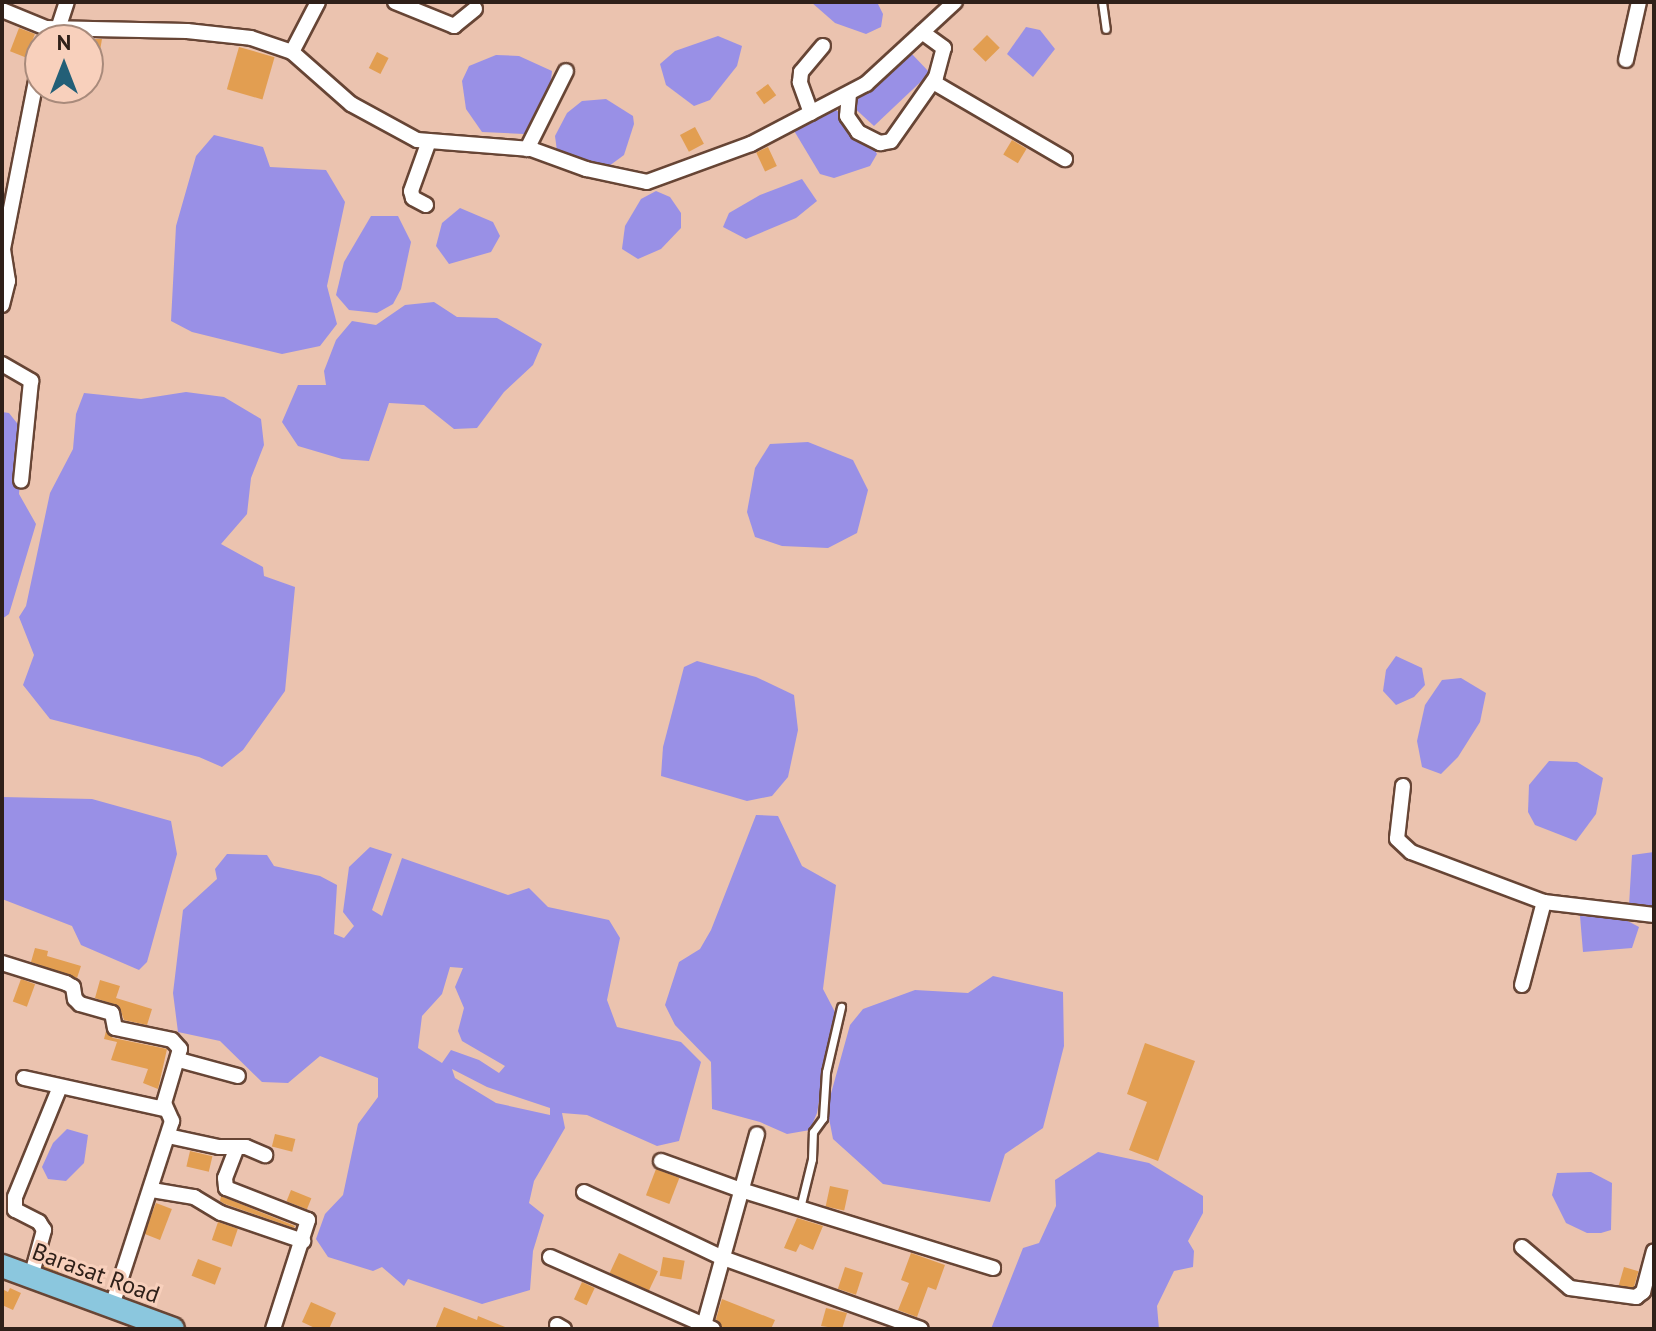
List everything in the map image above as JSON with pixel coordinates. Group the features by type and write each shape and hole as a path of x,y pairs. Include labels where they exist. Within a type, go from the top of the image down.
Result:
{"main road":[{"name":"Barasat Road","path":"2,1266 112,1306 138,1323 173,1329"}],"street":[{"path":"55,24 67,2"},
{"path":"292,52 318,2"},
{"path":"395,2 454,26 475,9"},
{"path":"104,32 187,31 251,38 292,52 351,104 417,140 527,149 586,169 647,182 751,144 849,94 866,84 955,2"},
{"path":"1626,60 1639,2"},
{"path":"2,10 33,24"},
{"path":"849,94 848,121 864,138 884,143 895,137 933,82 944,48 922,32"},
{"path":"811,113 800,82 801,72 823,46"},
{"path":"527,149 566,71"},
{"path":"933,82 1065,159"},
{"path":"2,305 8,281 3,249 32,104"},
{"path":"426,205 413,198 411,191 429,141"},
{"path":"2,364 30,377 31,381 21,481"},
{"path":"1403,786 1397,829 1401,846 1544,902 1654,915"},
{"path":"1522,985 1544,902"},
{"path":"2,963 72,986 80,1004 112,1013 115,1028 175,1042 180,1049 179,1060 164,1109"},
{"path":"179,1060 238,1076"},
{"path":"24,1078 164,1109 172,1118 152,1190 112,1306"},
{"path":"31,1277 44,1230 39,1222 15,1210 15,1197 60,1087"},
{"path":"550,1257 706,1328 757,1134"},
{"path":"168,1136 219,1147 237,1147 265,1155"},
{"path":"237,1147 225,1178 226,1188 307,1217 303,1241 273,1329"},
{"path":"661,1161 741,1190 993,1268"},
{"path":"152,1190 194,1197 221,1213 303,1241"},
{"path":"584,1192 723,1258 899,1326 921,1329"},
{"path":"1522,1247 1570,1288 1636,1297 1643,1292 1654,1251"}],"lane":[{"path":"1102,2 1106,29"},
{"path":"800,1208 812,1159 813,1132 823,1118 826,1072 841,1007"}],"shaded area":[{"path":"811,2 877,2 883,14 881,27 866,34 835,23"},
{"path":"1026,27 1040,30 1055,49 1033,77 1007,54"},
{"path":"718,36 742,46 737,66 710,100 694,106 666,85 660,64 675,51"},
{"path":"911,53 930,73 874,126 850,104"},
{"path":"496,55 519,56 552,71 550,90 534,127 524,134 482,132 466,109 462,81 469,66"},
{"path":"606,99 633,116 634,124 624,155 609,166 557,151 555,136 567,113 582,101"},
{"path":"835,109 865,134 877,154 870,166 834,178 820,174 793,129"},
{"path":"214,135 263,147 270,167 326,170 345,202 327,286 337,324 320,346 282,354 192,332 171,321 176,226 196,156"},
{"path":"802,179 817,201 796,218 746,239 723,227 729,213 760,195"},
{"path":"656,191 670,197 681,213 681,228 661,249 638,259 622,249 625,226 641,199"},
{"path":"460,208 493,222 500,236 491,252 449,264 436,246 442,223"},
{"path":"371,216 398,216 411,242 401,289 393,304 377,313 349,310 336,295 344,262"},
{"path":"434,302 457,317 497,318 542,344 533,365 504,392 477,428 454,429 424,405 389,403 369,461 342,459 298,446 282,422 298,385 326,385 324,371 336,340 352,321 376,325 405,305"},
{"path":"186,392 224,397 261,419 264,445 251,478 247,514 221,544 263,567 264,576 295,587 285,691 243,750 222,767 199,757 50,719 23,685 34,655 19,617 26,606 50,493 73,449 76,414 84,393 141,399"},
{"path":"2,412 9,413 24,432 19,494 36,524 9,614 2,619"},
{"path":"808,442 853,460 868,490 857,533 828,548 782,546 755,537 747,512 755,468 770,444"},
{"path":"1396,656 1422,668 1425,685 1414,697 1396,705 1383,691 1386,670"},
{"path":"697,661 756,677 794,695 798,730 788,777 772,796 747,801 661,776 663,747 684,667"},
{"path":"1461,678 1486,693 1480,722 1458,757 1441,774 1422,767 1417,741 1425,705 1442,680"},
{"path":"1549,761 1577,762 1603,778 1596,814 1576,841 1535,825 1528,812 1529,785"},
{"path":"2,797 92,799 171,821 177,854 147,962 139,970 81,945 72,926 2,899"},
{"path":"756,815 778,816 802,866 836,885 823,989 835,1012 817,1113 810,1130 787,1134 760,1122 712,1109 711,1062 675,1025 665,1005 679,962 700,949 711,930"},
{"path":"370,847 392,854 372,910 382,916 402,858 508,895 529,888 548,907 609,920 620,938 607,1000 617,1027 681,1042 701,1062 679,1141 657,1146 587,1115 562,1113 565,1128 534,1181 529,1203 544,1215 533,1251 530,1290 482,1304 408,1279 404,1286 382,1267 373,1271 328,1257 316,1239 325,1214 343,1195 358,1124 378,1097 378,1078 320,1056 288,1083 262,1082 220,1041 178,1032 173,993 183,910 217,879 215,869 227,854 267,855 274,866 320,876 337,885 334,934 344,938 354,926 343,912 349,867","holes":["450,967 463,968 455,987 464,1008 458,1031 462,1041 505,1066 499,1073 479,1060 451,1050 442,1063 418,1048 422,1016 442,994","452,1069 487,1087 550,1108 550,1115 496,1103 455,1078"]},
{"path":"1654,852 1654,906 1629,905 1632,855"},
{"path":"1580,916 1622,918 1639,927 1632,948 1583,952"},
{"path":"993,976 1063,992 1064,1046 1043,1128 1005,1154 990,1202 883,1184 833,1139 827,1108 850,1025 863,1009 915,990 968,993"},
{"path":"67,1129 88,1135 84,1163 66,1181 48,1179 42,1167 53,1143"},
{"path":"1098,1152 1149,1163 1203,1196 1203,1213 1188,1241 1194,1251 1193,1267 1174,1271 1157,1306 1159,1329 991,1329 1023,1248 1039,1243 1056,1206 1055,1180"},
{"path":"1591,1172 1612,1183 1611,1230 1601,1233 1587,1233 1566,1223 1552,1195 1557,1173"}],"building":[{"path":"19,28 24,30 24,57 10,51"},
{"path":"987,35 1000,48 986,62 973,49"},
{"path":"239,47 275,57 262,99 227,89"},
{"path":"377,52 389,58 380,74 369,68"},
{"path":"768,84 776,95 764,104 756,93"},
{"path":"695,127 704,144 689,152 680,135"},
{"path":"1012,140 1027,149 1018,163 1003,155"},
{"path":"768,147 777,166 765,172 756,152"},
{"path":"35,948 48,951 47,956 81,966 77,978 31,962"},
{"path":"21,979 35,984 27,1007 13,1002"},
{"path":"100,980 120,986 116,998 152,1009 147,1025 124,1020 119,1006 95,998"},
{"path":"106,1031 113,1038 167,1049 158,1089 143,1083 148,1069 111,1060 117,1042 104,1039"},
{"path":"1145,1043 1195,1061 1158,1161 1129,1150 1147,1102 1127,1094"},
{"path":"275,1134 295,1139 292,1152 272,1147"},
{"path":"190,1151 212,1156 209,1172 186,1167"},
{"path":"656,1169 679,1178 669,1204 646,1195"},
{"path":"830,1186 849,1190 844,1210 826,1207"},
{"path":"291,1190 311,1198 307,1209 287,1201"},
{"path":"221,1196 295,1226 225,1204 220,1201"},
{"path":"156,1203 172,1209 160,1240 144,1234"},
{"path":"797,1218 823,1226 813,1250 800,1244 796,1252 784,1248"},
{"path":"218,1222 238,1229 232,1247 212,1240"},
{"path":"48,1252 64,1257 58,1272 44,1267"},
{"path":"619,1253 658,1271 649,1291 610,1273"},
{"path":"911,1253 945,1265 936,1290 928,1287 917,1317 898,1310 909,1283 901,1280"},
{"path":"663,1257 685,1261 681,1280 660,1276"},
{"path":"198,1259 221,1268 215,1285 192,1276"},
{"path":"845,1267 863,1273 856,1295 838,1289"},
{"path":"1624,1267 1638,1271 1633,1289 1619,1285"},
{"path":"582,1282 595,1288 587,1305 574,1299"},
{"path":"10,1288 21,1293 13,1310 2,1305 2,1289 8,1292"},
{"path":"722,1299 775,1320 771,1329 723,1329 716,1319"},
{"path":"311,1302 336,1313 329,1329 317,1329 302,1322"},
{"path":"444,1307 477,1320 478,1316 510,1329 435,1329"},
{"path":"826,1308 847,1313 842,1329 821,1326"}]}
